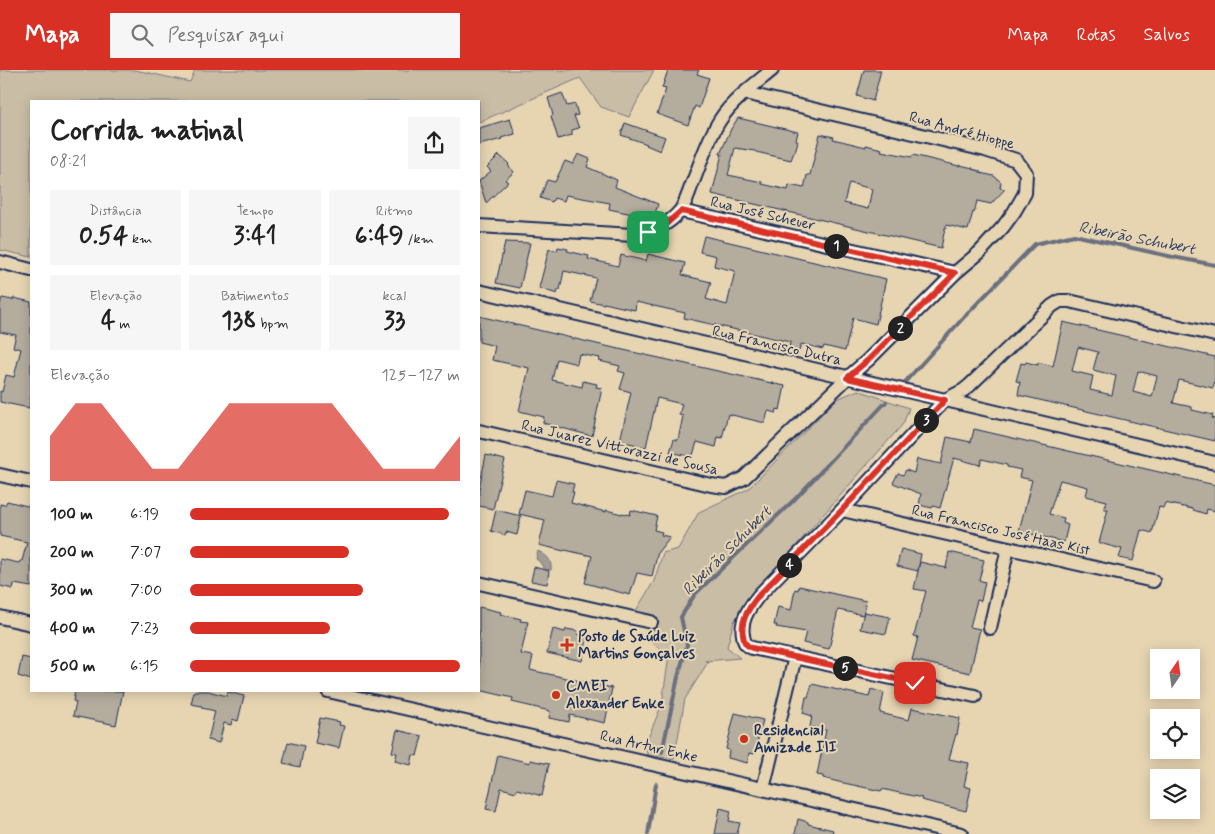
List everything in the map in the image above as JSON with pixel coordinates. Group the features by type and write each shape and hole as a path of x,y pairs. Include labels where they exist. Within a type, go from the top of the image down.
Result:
{"street":[{"path":"480,226 633,235 648,232 666,224 681,211 712,132 729,108 772,70"},
{"name":"Rua André Hioppe","path":"745,93 985,150 1016,160 1026,173 1025,193 1003,227 980,252 955,273 868,360 793,431"},
{"name":"Rua José Scheuer","path":"681,211 955,273"},
{"path":"0,262 30,270"},
{"name":"Rua Francisco Dutra","path":"480,291 1215,463"},
{"path":"975,696 752,648 744,641 742,631 744,622 749,608 760,594 945,400 968,386 1052,306 1060,301 1069,301 1215,335"},
{"name":"Rua Juarez Vittorazzi de Sousa","path":"480,431 726,487 744,478 793,431"},
{"path":"0,475 30,482"},
{"name":"Rua Francisco José Haas Kist","path":"842,510 1153,581"},
{"path":"990,628 1008,548"},
{"path":"480,583 651,622"},
{"path":"0,617 30,624"},
{"path":"763,789 795,657"},
{"name":"Rua Artur Enke","path":"332,692 962,834"}],"shaded area":[{"path":"0,70 135,70 190,82 195,70 654,70 629,117 601,107 580,78 480,122 480,100 30,100 30,257 0,250"},
{"path":"858,390 909,408 903,424 750,598 734,621 727,647 740,658 705,661 708,662 685,699 674,759 647,755 646,743 662,704 669,655 648,640 652,631 634,614 654,581 663,553 678,549 699,512 748,489 837,399"},
{"path":"538,551 548,558 551,563 551,570 544,569 536,559"}],"building":[{"path":"668,70 699,70 697,74 709,78 699,108 695,106 688,125 657,114 666,89 662,88"},
{"path":"864,70 881,70 873,101 857,96"},
{"path":"562,93 567,106 575,104 578,115 574,116 579,128 572,130 572,135 558,139 548,98"},
{"path":"738,118 798,132 796,140 798,141 791,160 735,148 728,175 788,190 789,185 804,188 807,175 810,175 820,134 866,147 866,145 882,149 881,151 912,157 913,155 973,168 980,171 980,173 994,176 1001,182 1000,188 1005,189 991,204 977,201 968,230 946,225 941,248 712,194 722,154 720,154","holes":["849,183 872,189 868,209 844,203"]},
{"path":"510,119 515,134 480,145 480,128"},
{"path":"625,123 665,137 660,151 647,144 621,135"},
{"path":"578,154 590,159 587,167 617,180 615,187 658,204 655,214 647,211 646,217 609,209 610,203 566,195 564,201 554,198 552,202 540,198 547,180 555,182 565,161 573,164"},
{"path":"499,155 509,164 514,172 505,180 508,182 486,203 480,180 491,171 487,167"},
{"path":"704,236 886,279 876,324 853,318 845,351 824,346 823,349 801,344 799,351 789,349 790,342 684,318 685,313 636,302 635,310 590,301 596,278 564,271 560,290 558,290 557,294 539,288 549,249 557,251 558,247 568,249 567,251 589,256 588,259 618,266 621,255 646,261 648,254 685,263 682,275 711,282 706,299 727,305 735,271 714,266 716,256 700,252"},
{"path":"505,242 530,243 520,288 496,283"},
{"path":"2,298 13,300 14,298 30,302 29,408 0,402 0,391 2,392 6,375 14,377 21,349 13,347 16,335 0,332 0,305"},
{"path":"480,316 785,386 780,410 777,409 776,413 768,411 765,423 728,414 722,438 718,437 716,447 697,442 693,455 689,456 670,452 674,439 678,440 683,416 679,415 682,404 657,398 646,447 620,441 631,392 620,389 625,373 618,371 620,366 599,361 600,358 579,354 577,364 557,359 552,380 582,387 583,381 597,384 596,387 602,388 592,436 543,423 544,417 519,411 529,368 492,360 495,346 480,342"},
{"path":"1063,322 1215,357 1215,381 1213,388 1179,380 1173,403 1192,407 1192,410 1213,415 1212,418 1215,419 1215,441 1018,395 1020,382 1016,381 1021,363 1025,364 1026,362 1038,365 1038,362 1053,366","holes":["1078,347 1098,352 1093,370 1116,376 1112,395 1090,390 1093,376 1072,371","1138,371 1157,376 1152,397 1133,392"]},
{"path":"974,429 1215,485 1215,511 1207,509 1206,514 1165,503 1163,508 1159,507 1152,533 1141,530 1133,561 1119,558 1122,549 1099,543 1108,509 1104,509 1107,501 1086,496 1088,487 1060,480 1049,514 1064,518 1063,523 1068,525 1064,542 1019,531 1032,480 1019,477 1021,470 1007,467 1007,465 982,459 980,465 954,458 940,508 919,505 921,494 893,483 898,473 903,475 906,470 914,473 917,459 941,464 947,437 971,442"},
{"path":"486,455 505,460 493,509 480,506 480,483"},
{"path":"556,480 574,484 571,503 606,512 606,510 630,515 631,510 657,516 654,530 662,532 661,535 670,537 658,552 652,576 637,573 630,595 585,583 592,556 539,545 545,520 519,514 525,490 552,496"},
{"path":"7,501 30,507 30,587 14,584 13,589 0,586 0,559 19,563 22,561 27,542 0,536 0,504 5,505"},
{"path":"496,510 521,516 517,535 506,532 505,535 491,531"},
{"path":"901,549 921,554 918,571 897,566"},
{"path":"949,552 984,560 979,580 985,582 981,601 977,600 970,627 980,629 970,673 912,660 918,637 914,636 926,591 914,589 920,562 946,568"},
{"path":"534,567 549,571 547,584 531,581"},
{"path":"799,586 866,601 863,615 838,610 829,649 803,643 806,632 776,627 777,625 774,625 778,607 791,610 795,589 798,590"},
{"path":"480,607 501,612 500,614 528,622 521,654 533,656 530,670 612,688 605,723 570,715 569,722 549,718 550,711 512,702 513,698 480,690"},
{"path":"864,612 890,617 886,634 860,629"},
{"name":"Posto de Saúde Luiz Martins Gonçalves","path":"553,629 565,632 566,629 578,631 577,634 588,636 582,661 547,653"},
{"path":"22,657 30,659 30,680 18,676"},
{"path":"812,684 869,697 871,689 884,693 880,713 909,720 912,708 960,718 957,735 949,759 969,763 964,786 971,788 966,811 921,800 922,798 839,782 817,775 826,730 810,727 812,716 803,713 806,697 808,697"},
{"path":"75,692 123,692 116,725 73,716 76,702 73,701"},
{"path":"194,692 212,692 227,696 228,692 244,696 238,721 232,719 231,725 224,723 219,743 208,740 215,711 191,704"},
{"name":"Residencial Amizade III","path":"735,713 763,720 754,754 749,753 747,763 728,758 729,750 726,749"},
{"path":"320,718 340,722 339,725 344,726 339,748 315,743"},
{"path":"397,730 422,736 417,756 413,755 411,765 395,761 397,753 392,752"},
{"path":"288,742 304,746 300,767 283,763"},
{"path":"498,755 530,763 530,760 549,764 542,796 517,789 516,792 501,788 496,811 486,809"},
{"path":"720,808 731,811 729,821 740,823 737,834 715,834"},
{"path":"798,819 808,822 808,824 833,830 832,834 795,834"}],"waterway":[{"name":"Ribeirão Schubert","path":"905,382 965,316 1035,244 1074,235 1215,265"},
{"name":"Ribeirão Schubert","path":"662,752 687,645 681,617 695,594 794,500 886,402"},
{"name":"Ribeirão Schubert","path":"648,834 656,784"}],"place":[{"name":"Posto de Saúde Luiz Martins Gonçalves","path":"567,645"},
{"name":"CMEI Alexander Enke","path":"556,695"},
{"name":"Residencial Amizade III","path":"744,739"}],"route":[{"path":"648,232 666,224 681,211 955,273 868,360 847,378 945,400 760,594 749,608 742,631 744,641 752,648 915,683"}]}
